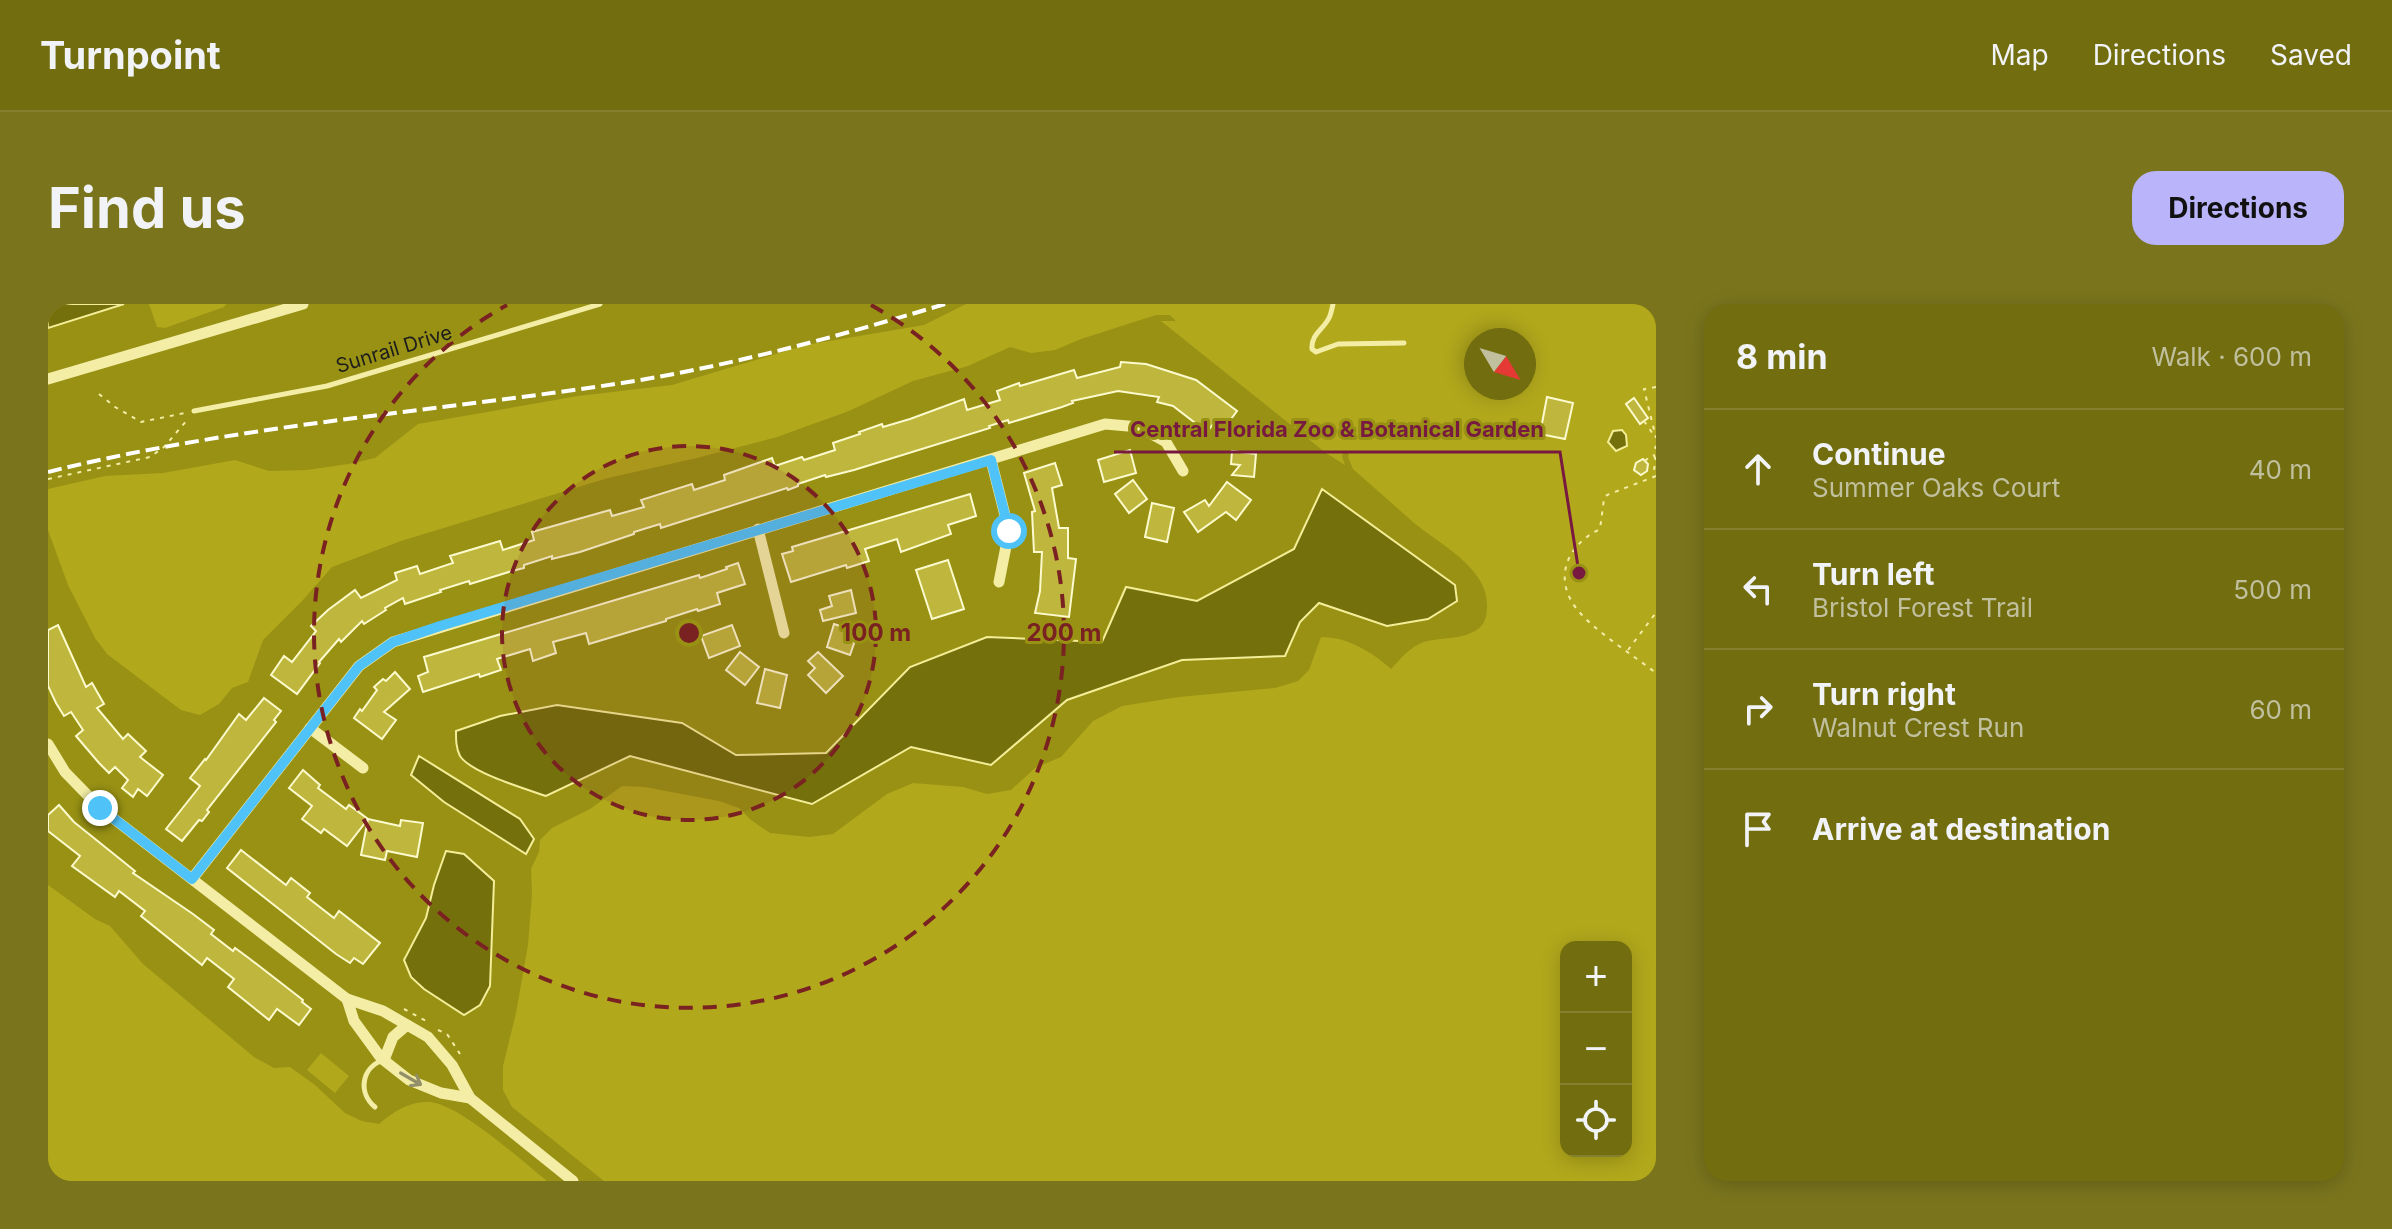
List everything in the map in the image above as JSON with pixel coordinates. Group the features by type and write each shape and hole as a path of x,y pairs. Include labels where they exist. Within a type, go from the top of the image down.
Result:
{"street":[{"path":"48,379 300,304"},
{"path":"192,879 359,666 393,642 1105,424 1139,427 1166,442 1183,471"},
{"path":"991,460 1009,531 999,582"},
{"path":"758,529 784,633"},
{"path":"310,728 363,768"},
{"path":"48,744 65,772 100,808 347,999 383,1011 428,1037 452,1065 470,1098 573,1181"},
{"path":"347,999 354,1021 384,1060 409,1080 441,1093 470,1098"},
{"path":"384,1060 393,1037 407,1025"}],"lane":[{"name":"Sunrail Drive","path":"194,411 327,386 600,304"},
{"path":"1333,304 1328,321 1314,335 1311,344 1316,352 1338,344 1404,343"},
{"path":"375,1107 368,1101 364,1079 372,1066 384,1060"}],"path":[{"path":"1656,387 1644,389 1656,438"},
{"path":"99,394 141,422 194,411"},
{"path":"48,479 150,457 164,447 194,411"},
{"path":"1644,421 1656,438"},
{"path":"1656,446 1653,453 1656,458 1654,477 1607,495 1600,529 1582,540 1568,556 1565,569 1571,601 1583,616 1656,673"},
{"path":"1645,461 1656,458"},
{"path":"1627,651 1655,614"},
{"path":"405,1009 428,1022"},
{"path":"436,1028 447,1034 466,1064"}],"shaded area":[{"path":"48,304 124,304 48,328"},
{"path":"149,304 226,304 165,328 157,327"},
{"path":"966,304 1656,304 1656,1181 604,1181 512,1107 503,1090 503,1066 528,945 531,869 539,852 540,840 552,828 590,809 622,786 645,787 719,801 739,808 770,833 809,837 833,834 887,794 913,783 963,787 987,794 1011,790 1035,768 1061,757 1093,721 1122,706 1275,688 1298,681 1309,670 1321,637 1359,647 1391,669 1419,644 1466,635 1482,625 1487,610 1485,593 1480,580 1460,558 1353,469 1349,454 1344,451 1342,456 1345,465 1326,453 1161,321 1176,321 1170,315 1156,315 1055,350 1031,353 1010,347 968,366 913,381 849,411 777,437 608,478 401,541 332,567 263,640 248,682 232,688 219,704 200,715 181,710 107,654 95,638 68,585 48,530 48,489 105,476 163,473 235,460 269,471 348,464 375,458 418,424 578,396 672,385 806,345 924,325"},
{"path":"1622,430 1627,446 1616,451 1608,442 1613,431"},
{"path":"1322,489 1455,585 1457,601 1428,619 1387,626 1319,603 1300,622 1285,656 1182,660 1067,700 991,765 911,747 812,804 630,756 546,796 475,768 460,756 458,750 456,731 500,716 557,705 682,723 736,755 826,753 910,667 987,637 1102,642 1126,587 1197,601 1294,549"},
{"path":"419,756 520,819 534,839 526,854 444,802 411,775"},
{"path":"446,851 464,854 494,881 490,986 480,1005 464,1015 424,989 411,977 404,960 426,918"},
{"path":"48,885 95,919 110,926 143,964 254,1057 274,1068 290,1067 345,1113 379,1124 408,1105 429,1102 441,1105 490,1134 547,1181 48,1181"},
{"path":"321,1053 349,1076 335,1093 307,1070"}],"building":[{"path":"1121,362 1146,364 1196,380 1237,411 1223,430 1214,423 1207,432 1173,406 1157,402 1159,397 1118,391 1072,401 1062,407 1009,423 1008,420 854,470 825,475 788,490 661,528 660,524 580,552 552,559 552,556 524,565 524,568 470,584 469,581 405,604 403,598 364,624 362,621 341,642 339,639 297,694 271,675 284,656 292,662 316,631 311,626 328,610 355,590 361,598 397,580 395,573 417,566 420,574 453,563 450,556 500,541 503,550 534,540 532,532 610,510 612,516 644,507 641,500 692,484 694,490 725,480 724,475 772,458 775,466 802,457 804,460 835,450 833,443 882,424 883,427 910,419 964,399 967,410 1000,400 997,391 1019,383 1020,386 1074,370 1077,378 1120,367"},
{"path":"1547,397 1573,403 1565,439 1540,434"},
{"path":"1634,398 1648,418 1640,424 1626,404"},
{"path":"1130,450 1136,473 1104,482 1098,460"},
{"path":"1232,451 1256,454 1254,477 1232,475 1240,465 1231,464"},
{"path":"1643,459 1648,464 1647,471 1641,475 1634,470 1636,463"},
{"path":"1055,463 1062,485 1052,488 1059,528 1068,528 1068,558 1076,559 1069,617 1035,613 1040,591 1042,552 1034,552 1032,512 1035,511 1024,473"},
{"path":"1133,480 1147,499 1129,513 1115,494"},
{"path":"1227,482 1251,500 1236,520 1226,512 1198,532 1184,512 1205,500 1209,506"},
{"path":"970,494 976,516 948,525 951,534 901,552 897,539 865,549 869,561 791,582 782,554 793,551 792,547"},
{"path":"1152,503 1174,508 1167,542 1145,537"},
{"path":"948,560 964,609 932,619 916,570"},
{"path":"738,563 745,584 717,593 720,604 589,644 586,633 553,642 556,653 533,661 530,649 497,659 501,670 423,692 418,676 428,672 424,657 699,575 700,578"},
{"path":"851,590 856,613 823,621 820,610 832,606 829,596"},
{"path":"834,624 858,632 850,655 827,647"},
{"path":"58,625 86,687 92,683 104,704 97,708 123,739 128,734 146,751 140,757 163,775 147,796 138,789 133,797 122,788 128,780 115,767 109,773 99,763 76,736 83,730 71,712 64,716 56,703 48,686 48,630"},
{"path":"732,625 740,646 709,658 701,636"},
{"path":"740,652 759,667 745,685 726,670"},
{"path":"818,652 843,676 826,693 808,675 815,668 808,661"},
{"path":"765,669 787,675 780,708 757,703"},
{"path":"395,672 410,689 384,712 396,720 382,739 354,718 377,690 374,687"},
{"path":"264,698 281,711 274,720 276,722 207,810 209,812 202,821 199,820 182,841 166,829 200,786 190,778 239,714 246,720"},
{"path":"303,770 320,785 318,788 346,809 349,805 368,819 347,846 324,829 321,833 302,819 312,806 289,788"},
{"path":"59,805 74,822 135,871 133,873 193,914 214,930 211,934 233,951 235,948 303,1000 311,1009 299,1025 277,1009 269,1020 228,987 234,979 207,958 202,965 141,916 145,911 119,891 115,897 72,866 80,856 48,831 48,815"},
{"path":"368,819 400,826 401,820 423,823 417,857 387,851 385,860 361,855"},
{"path":"241,850 286,885 291,878 310,893 307,897 334,918 339,911 380,943 363,964 354,958 350,963 336,954 227,868"}],"railway":[{"path":"48,472 190,442 663,376 785,349 945,304"}],"place":[{"name":"Central Florida Zoo & Botanical Garden","path":"1579,573"}],"route":[{"path":"100,808 192,879 359,666 393,642 991,460 1009,531"}]}
